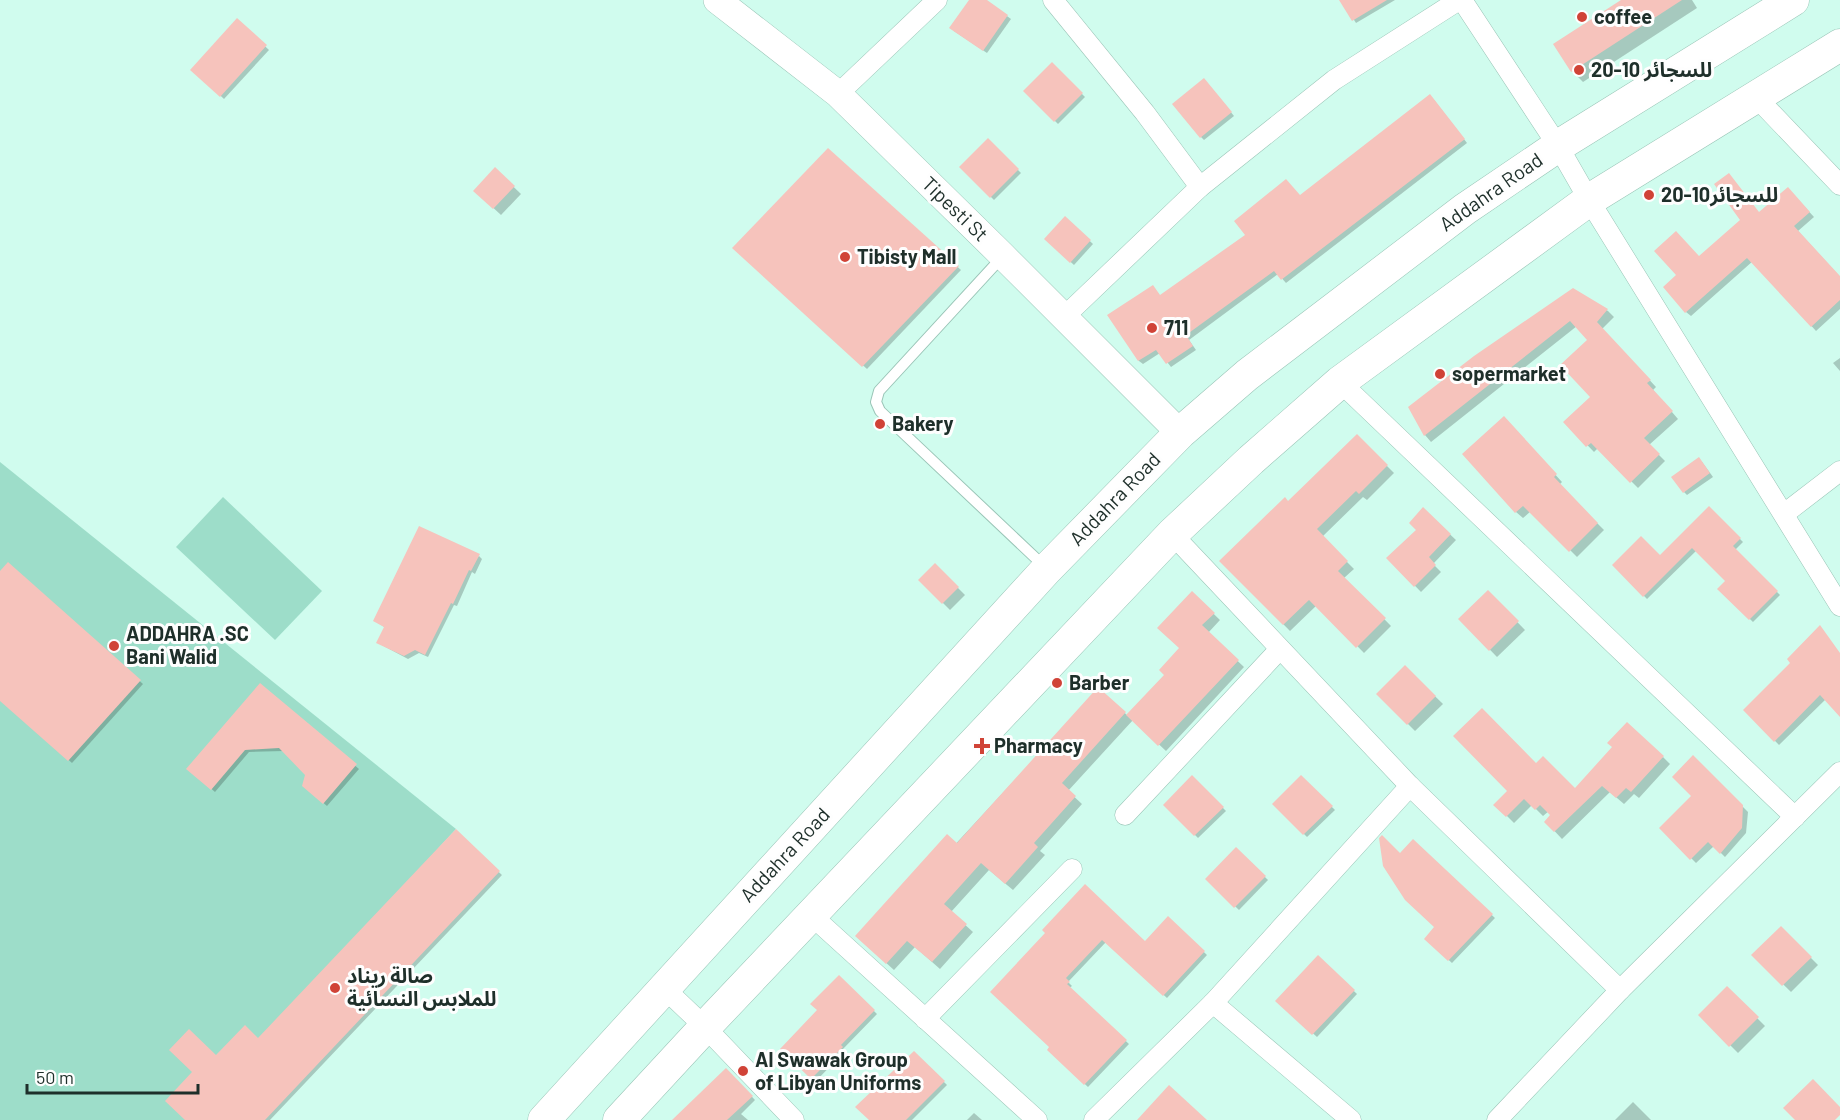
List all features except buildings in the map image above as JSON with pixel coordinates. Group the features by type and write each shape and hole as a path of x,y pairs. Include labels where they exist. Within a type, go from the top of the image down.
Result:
{"main road":[{"name":"Tipesti St","path":"717,0 838,94 1004,256 1180,433"},
{"name":"Addahra Road","path":"543,1120 1047,569 1180,433 1247,375 1318,319 1464,209 1558,146 1793,0"},
{"path":"620,1120 705,1027 1172,534 1251,460 1340,382 1589,200 1840,45"}],"street":[{"path":"838,94 937,0"},
{"path":"1053,0 1145,113 1200,186"},
{"path":"1064,317 1200,186 1334,80 1461,0 1558,146 1840,606"},
{"path":"1756,97 1840,185"},
{"path":"1340,382 1795,817"},
{"path":"1784,514 1840,471"},
{"path":"1172,534 1279,650 1410,786 1620,990"},
{"path":"1125,814 1279,650"},
{"path":"1497,1120 1620,990 1840,772"},
{"path":"1094,1120 1214,1004 1410,786"},
{"path":"925,1019 1072,869"},
{"path":"811,915 1037,1120"},
{"path":"663,988 705,1027 794,1120"},
{"path":"1214,1004 1351,1120"}],"lane":[{"path":"1004,256 879,391 876,402 880,411 1047,569"}],"green space":[{"name":"ADDAHRA .SC Bani Walid","path":"0,462 456,829 191,1120 0,1120"},
{"path":"223,497 322,591 275,640 176,547"}],"place":[{"name":"coffee","path":"1582,17"},
{"name":"20-10 للسجائر","path":"1579,70"},
{"name":"20-10للسجائر","path":"1649,195"},
{"name":"Tibisty Mall","path":"845,257"},
{"name":"711","path":"1152,328"},
{"name":"sopermarket","path":"1440,374"},
{"name":"Bakery","path":"880,424"},
{"name":"ADDAHRA .SC Bani Walid","path":"114,646"},
{"name":"Barber","path":"1057,683"},
{"name":"Pharmacy","path":"982,746"},
{"name":"صالة ريناد للملابس النسائية","path":"335,988"},
{"name":"Al Swawak Group of Libyan Uniforms","path":"743,1071"}]}
